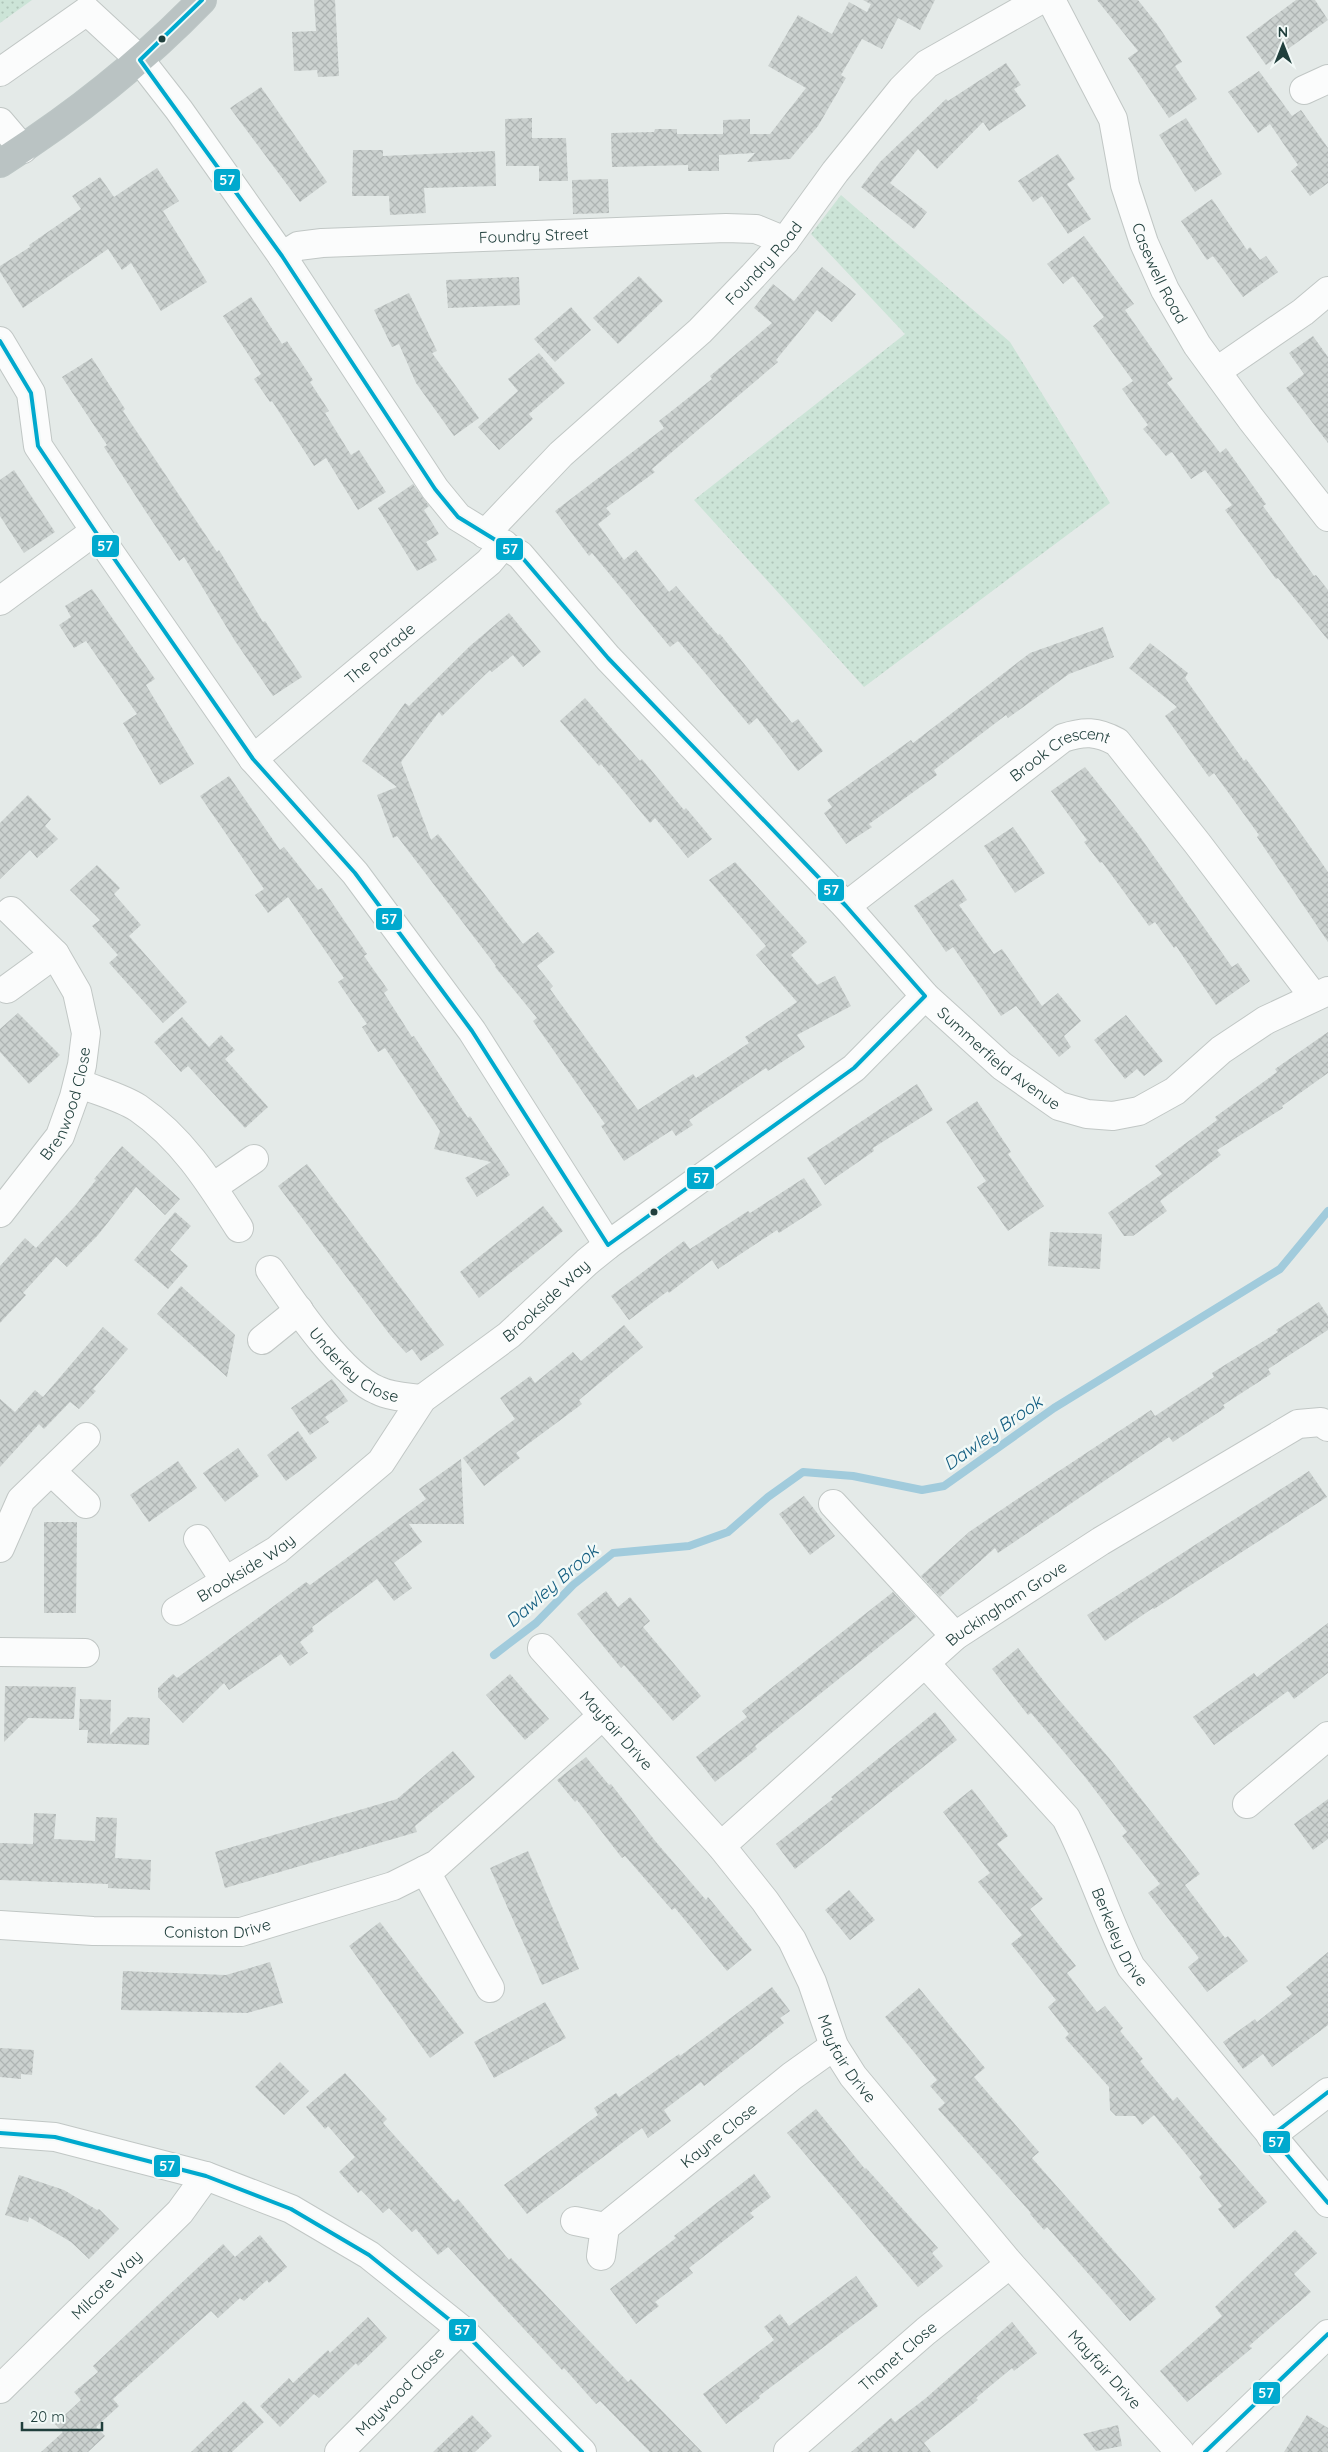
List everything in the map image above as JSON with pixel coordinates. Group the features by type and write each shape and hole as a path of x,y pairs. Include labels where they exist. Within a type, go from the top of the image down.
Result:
{"highway":[{"path":"0,163 69,117 140,60 202,0"}],"street":[{"name":"Foundry Road","path":"494,539 561,454 700,331 785,241 841,164 902,89 926,64 1040,0"},
{"name":"Casewell Road","path":"1051,0 1113,119 1125,185 1144,243 1165,290 1198,345 1217,372 1328,517"},
{"path":"0,72 87,11 140,60 282,256 435,489 458,517 494,539"},
{"path":"0,122 23,149"},
{"name":"Foundry Street","path":"282,256 298,246 322,243 726,228 756,229 785,241"},
{"path":"1217,372 1303,312 1328,291"},
{"path":"0,341 31,393 38,446 95,531 253,760 355,873 466,1023 608,1245"},
{"path":"0,600 95,531"},
{"name":"The Parade","path":"253,760 489,562 494,539"},
{"name":"Summerfield Avenue","path":"494,539 520,555 608,658 846,906 925,996 1002,1066 1059,1106 1088,1114 1114,1116 1139,1111 1175,1091 1221,1050 1258,1025 1321,994"},
{"name":"Brook Crescent","path":"846,906 1063,738 1078,733 1091,732 1117,742 1321,994"},
{"name":"Brenwood Close","path":"0,1212 60,1136 78,1083 86,1032 77,992 55,954 11,911"},
{"path":"7,990 55,954"},
{"name":"Brookside Way","path":"176,1611 277,1550 381,1462 422,1399 509,1335 587,1262 608,1245 854,1068 925,996"},
{"path":"78,1083 137,1108 178,1142 198,1164 239,1228"},
{"path":"213,1187 254,1160"},
{"name":"Underley Close","path":"270,1270 328,1348 360,1380 376,1390 397,1396 422,1399"},
{"name":"Underley Close","path":"262,1340 299,1310"},
{"name":"Buckingham Grove","path":"721,1846 955,1636 1101,1541 1298,1424 1321,1422 1328,1427"},
{"path":"0,1548 21,1500 86,1437"},
{"path":"51,1471 86,1504"},
{"path":"833,1504 955,1636"},
{"path":"198,1539 225,1581"},
{"name":"Mayfair Drive","path":"542,1648 721,1846 765,1901 792,1940 812,1982 834,2046 853,2076 1010,2264 1180,2452"},
{"path":"0,1652 85,1653"},
{"name":"Berkeley Drive","path":"925,1663 1066,1818 1080,1845 1118,1941 1131,1967 1328,2203"},
{"name":"Coniston Drive","path":"0,1925 93,1931 241,1932 393,1886 437,1864 602,1716"},
{"path":"1247,1804 1328,1736"},
{"path":"425,1870 490,1988"},
{"name":"Kayne Close","path":"605,2227 792,2076 834,2046"},
{"path":"1271,2136 1328,2092"},
{"path":"0,2133 55,2137 206,2176 292,2209 369,2255 461,2329 582,2452"},
{"name":"Milcote Way","path":"0,2389 180,2212 206,2176"},
{"path":"575,2220 605,2227 601,2256"},
{"name":"Thanet Close","path":"788,2451 926,2331 1010,2264"},
{"name":"Maywood Close","path":"339,2452 461,2329"},
{"path":"1205,2452 1328,2334"}],"green space":[{"path":"0,0 32,0 0,23"},
{"path":"841,195 1010,342 1110,503 864,687 694,500 905,334 811,234"}],"building":[{"path":"314,0 335,0 339,76 318,77 317,70 294,71 292,32 316,31"},
{"path":"863,0 935,0 920,30 898,18 882,49 862,39 841,75 846,78 818,126 790,159 747,162 755,153 719,155 719,171 688,171 688,165 612,167 611,133 654,132 655,129 677,129 677,134 723,134 723,120 750,119 750,134 770,134 806,88 768,66 798,15 832,34 849,2 867,12 871,4"},
{"path":"1097,0 1138,0 1157,24 1182,62 1175,66 1197,99 1169,118 1128,58 1138,51"},
{"path":"1296,0 1315,0 1328,20 1266,65 1246,37"},
{"path":"1006,63 1021,85 1014,89 1026,106 989,131 983,122 937,169 918,149 890,183 927,212 914,229 861,187 880,162 946,99 948,101"},
{"path":"1259,71 1292,116 1301,110 1328,148 1328,183 1310,196 1291,171 1298,165 1270,124 1258,133 1228,92"},
{"path":"261,87 327,182 300,202 230,108"},
{"path":"532,118 532,138 566,138 568,181 539,181 539,166 506,166 505,119"},
{"path":"1186,118 1222,174 1195,192 1159,135"},
{"path":"353,150 383,150 383,156 495,151 496,186 424,188 426,213 390,215 389,196 352,196"},
{"path":"1058,154 1075,179 1067,184 1091,219 1068,234 1042,196 1033,202 1018,181"},
{"path":"157,168 179,201 163,211 207,282 161,311 131,263 122,270 108,249 23,308 0,272 0,266 30,247 29,245 81,209 72,196 100,177 114,197"},
{"path":"608,179 609,213 573,214 572,180"},
{"path":"1212,199 1247,250 1250,247 1260,260 1266,256 1278,272 1243,297 1213,256 1207,260 1181,221"},
{"path":"1084,236 1134,304 1125,310 1173,379 1167,383 1220,453 1226,448 1266,504 1263,506 1314,576 1316,575 1328,590 1328,640 1278,578 1276,579 1225,510 1232,505 1205,470 1191,479 1172,452 1166,456 1143,429 1148,425 1122,389 1133,381 1093,326 1104,317 1073,276 1063,284 1047,264"},
{"path":"822,267 856,294 832,322 817,310 776,360 778,362 652,469 655,472 606,508 611,514 598,524 624,560 636,550 669,592 676,586 718,635 720,634 792,723 798,719 823,751 798,771 757,718 749,725 678,641 670,647 592,553 589,556 555,511 664,428 659,421 712,379 710,376 772,323 754,308 773,284 794,301"},
{"path":"639,276 663,301 618,344 593,318"},
{"path":"519,277 520,305 448,308 446,280"},
{"path":"409,293 437,351 432,353 479,418 454,436 416,383 399,344 392,347 374,310"},
{"path":"251,297 282,344 287,341 313,380 310,382 329,411 325,413 351,455 359,450 386,492 358,510 326,458 314,466 272,401 270,402 254,379 261,374 223,316"},
{"path":"571,307 591,330 555,362 534,339"},
{"path":"1313,336 1328,357 1328,443 1286,388 1304,374 1289,353"},
{"path":"539,353 565,383 529,414 533,419 499,450 478,427 518,391 508,379"},
{"path":"92,358 125,409 123,411 217,552 219,550 263,622 265,621 302,677 273,696 235,641 184,557 179,561 146,512 104,447 107,445 62,377"},
{"path":"14,470 55,532 24,553 0,516 0,480"},
{"path":"413,484 429,506 424,510 439,534 426,542 437,560 417,571 378,508"},
{"path":"92,589 155,679 146,685 194,764 160,785 123,723 137,714 86,641 74,648 59,625 71,617 65,606"},
{"path":"509,613 541,652 523,667 513,655 492,672 490,670 442,716 439,712 401,762 431,840 438,834 523,944 538,932 555,952 537,966 553,986 550,989 638,1110 693,1074 696,1078 749,1043 745,1037 797,1002 756,955 766,946 709,880 735,862 807,942 791,955 817,985 835,976 851,1006 797,1035 805,1047 768,1071 766,1068 689,1120 693,1125 676,1136 672,1130 624,1161 601,1126 605,1124 533,1021 537,1018 495,967 397,836 393,838 377,795 397,787 362,761 405,703 409,706 470,646"},
{"path":"1103,627 1114,657 1069,674 1008,718 1006,715 934,770 937,775 869,824 872,827 846,844 824,813 832,807 827,800 911,740 913,743 1030,653"},
{"path":"1150,643 1188,673 1185,678 1244,761 1246,759 1328,872 1328,942 1257,837 1259,835 1214,773 1209,777 1165,716 1177,707 1129,668"},
{"path":"585,698 640,761 642,759 684,810 686,808 712,839 688,858 655,818 650,823 601,764 599,766 560,721"},
{"path":"1085,767 1138,834 1232,967 1238,963 1250,981 1216,1005 1176,946 1174,948 1155,922 1149,926 1102,862 1100,863 1084,842 1087,840 1051,791"},
{"path":"229,776 280,850 284,847 318,890 322,888 367,954 364,956 388,990 384,993 412,1037 414,1036 468,1118 470,1116 510,1175 477,1197 465,1178 491,1162 434,1149 440,1131 385,1048 378,1052 362,1027 367,1024 338,982 344,978 288,897 268,913 255,895 264,889 200,796"},
{"path":"28,795 51,819 45,826 58,839 37,858 30,850 0,879 0,823"},
{"path":"1013,827 1045,873 1015,893 984,846"},
{"path":"97,865 120,888 114,894 141,925 129,936 187,1002 163,1023 109,963 118,955 92,926 100,920 70,890"},
{"path":"953,879 967,900 959,905 994,954 1002,949 1042,1006 1058,993 1081,1021 1064,1036 1071,1047 1059,1057 1016,1006 1001,1016 953,947 946,952 914,906"},
{"path":"18,1013 60,1055 29,1084 0,1052 0,1029"},
{"path":"1126,1015 1163,1061 1144,1076 1137,1069 1125,1079 1094,1040"},
{"path":"182,1017 209,1047 221,1035 235,1050 225,1059 268,1107 245,1128 188,1066 181,1072 154,1042"},
{"path":"1328,1032 1328,1073 1282,1106 1283,1108 1217,1150 1221,1155 1160,1201 1167,1211 1133,1236 1124,1236 1108,1213 1162,1174 1155,1166 1217,1120 1215,1117 1277,1072 1275,1069"},
{"path":"917,1084 933,1110 873,1148 874,1151 825,1185 807,1158"},
{"path":"977,1101 1011,1152 1008,1154 1044,1206 1008,1231 977,1187 986,1181 946,1122"},
{"path":"122,1146 180,1199 165,1215 136,1187 98,1235 67,1267 56,1257 23,1293 26,1295 0,1323 0,1266 25,1238 36,1248 76,1205 96,1180 94,1179"},
{"path":"307,1164 444,1345 421,1361 412,1349 406,1353 390,1335 278,1186"},
{"path":"804,1178 822,1205 779,1233 777,1230 718,1269 712,1260 669,1293 668,1291 629,1320 611,1296 684,1241 690,1249 748,1211 750,1213"},
{"path":"543,1206 563,1231 479,1298 460,1272"},
{"path":"175,1212 191,1226 170,1250 188,1266 168,1289 134,1260"},
{"path":"1050,1232 1102,1234 1100,1269 1048,1266"},
{"path":"181,1286 235,1335 227,1377 157,1314"},
{"path":"1319,1302 1328,1316 1328,1330 1268,1369 1271,1374 1223,1405 1225,1408 1173,1442 1169,1437 998,1553 995,1548 940,1597 921,1576 969,1532 1151,1410 1155,1416 1214,1377 1212,1373 1278,1332 1276,1330"},
{"path":"624,1325 643,1347 579,1400 582,1404 516,1453 520,1458 484,1486 463,1458 515,1419 500,1398 530,1376 535,1383 573,1352 581,1361"},
{"path":"103,1327 128,1349 93,1389 96,1391 79,1409 70,1402 44,1429 39,1424 0,1467 0,1399 15,1412 35,1390 43,1397"},
{"path":"332,1379 348,1401 325,1417 329,1422 310,1435 291,1408"},
{"path":"298,1431 317,1458 286,1481 267,1455"},
{"path":"238,1448 259,1476 225,1502 203,1473"},
{"path":"461,1459 464,1524 409,1524 422,1542 394,1563 412,1588 394,1601 377,1579 312,1627 314,1631 300,1642 308,1653 290,1666 281,1654 229,1690 224,1683 183,1723 158,1697 158,1688 173,1674 177,1678 306,1582 310,1585 426,1499 419,1489"},
{"path":"178,1461 197,1488 149,1522 130,1495"},
{"path":"1309,1471 1327,1497 1153,1608 1105,1641 1087,1615"},
{"path":"804,1496 835,1536 810,1555 779,1514"},
{"path":"44,1522 77,1522 76,1613 44,1613"},
{"path":"606,1591 618,1607 630,1597 650,1621 643,1627 701,1696 673,1721 624,1665 621,1668 577,1614"},
{"path":"893,1592 916,1617 755,1746 757,1749 715,1782 696,1757 747,1717 742,1711"},
{"path":"1328,1623 1328,1673 1294,1699 1288,1691 1214,1745 1193,1717 1254,1673 1257,1677"},
{"path":"1018,1648 1054,1694 1109,1758 1200,1874 1185,1885 1225,1938 1228,1936 1248,1961 1207,1992 1188,1967 1199,1958 1148,1893 1160,1884 1122,1836 1127,1832 1085,1777 1031,1713 1028,1715 992,1669"},
{"path":"510,1674 549,1719 525,1740 486,1695"},
{"path":"5,1686 76,1687 74,1719 28,1718 4,1742"},
{"path":"80,1699 111,1700 110,1735 128,1717 150,1718 149,1745 87,1743 88,1730 79,1730"},
{"path":"935,1712 957,1740 795,1869 776,1844 833,1799 831,1797"},
{"path":"453,1751 475,1777 415,1826 417,1832 225,1888 215,1852 397,1799"},
{"path":"586,1757 609,1785 611,1784 656,1842 706,1900 708,1897 752,1950 727,1971 675,1908 672,1910 625,1856 622,1858 577,1800 575,1802 557,1780"},
{"path":"972,1789 1008,1836 997,1844 1043,1899 1030,1909 1076,1966 1067,1973 1097,2012 1105,2006 1123,2028 1120,2031 1143,2059 1140,2061 1173,2101 1177,2097 1267,2202 1234,2229 1218,2209 1222,2206 1199,2177 1202,2174 1154,2115 1142,2125 1135,2116 1116,2116 1110,2110 1109,2087 1065,2038 1069,2034 1048,2007 1056,2000 1011,1944 1022,1935 978,1882 990,1873 943,1812"},
{"path":"1328,1799 1328,1839 1313,1850 1294,1824"},
{"path":"34,1813 56,1814 54,1839 95,1841 96,1817 117,1818 115,1858 151,1860 150,1890 108,1888 108,1884 0,1880 0,1843 33,1844"},
{"path":"528,1851 579,1969 542,1985 490,1868"},
{"path":"849,1890 875,1920 850,1940 825,1910"},
{"path":"380,1922 464,2033 430,2058 349,1946"},
{"path":"1328,1952 1328,2025 1272,2067 1263,2054 1243,2069 1223,2042 1255,2019 1257,2022 1292,1994 1286,1987"},
{"path":"270,1962 283,2003 247,2013 121,2010 123,1971 226,1975"},
{"path":"772,1987 790,2011 780,2018 784,2023 704,2086 701,2082 664,2110 671,2121 648,2138 642,2128 527,2214 504,2185 598,2115 594,2108 616,2093 619,2097 679,2054 680,2056"},
{"path":"919,1988 985,2068 974,2077 1039,2152 1032,2158 1156,2299 1130,2321 1047,2227 1044,2230 938,2109 945,2103 930,2086 937,2080 885,2017"},
{"path":"545,2002 566,2038 494,2078 474,2042"},
{"path":"0,2048 34,2050 32,2075 21,2074 21,2079 0,2077"},
{"path":"280,2062 309,2091 284,2115 255,2087"},
{"path":"345,2073 387,2119 383,2123 454,2202 458,2199 509,2260 511,2258 628,2382 631,2379 702,2452 650,2452 600,2401 596,2404 564,2368 562,2370 448,2247 438,2255 416,2229 412,2232 389,2208 383,2213 361,2190 358,2193 339,2172 355,2157 328,2126 325,2129 306,2107"},
{"path":"816,2109 865,2169 938,2248 932,2253 943,2266 918,2287 787,2133"},
{"path":"754,2174 771,2197 750,2213 754,2217 689,2268 693,2273 655,2302 659,2306 636,2324 610,2289"},
{"path":"19,2175 64,2190 97,2210 99,2209 119,2229 89,2259 71,2242 29,2217 28,2222 5,2215"},
{"path":"1295,2230 1317,2253 1294,2274 1311,2292 1249,2346 1252,2348 1187,2402 1160,2371 1222,2316 1215,2307"},
{"path":"260,2235 287,2267 269,2283 267,2280 244,2301 240,2298 218,2318 211,2311 113,2399 119,2406 96,2427 105,2436 88,2452 41,2452 63,2432 55,2424 81,2400 74,2392 98,2372 93,2366 223,2244 235,2257"},
{"path":"856,2276 878,2306 759,2396 760,2398 726,2424 703,2394 774,2340 764,2327 780,2314 789,2326"},
{"path":"368,2317 387,2338 358,2366 356,2363 319,2398 314,2394 280,2427 260,2406 289,2378 293,2383 328,2350 330,2353"},
{"path":"1012,2322 1037,2353 1014,2371 1012,2368 976,2398 978,2400 924,2443 931,2452 851,2452 891,2418 895,2422 926,2398"},
{"path":"244,2401 264,2422 232,2452 191,2452"},
{"path":"472,2415 492,2436 475,2452 433,2452"},
{"path":"1307,2415 1328,2428 1328,2452 1284,2452"},
{"path":"1118,2425 1122,2446 1096,2451 1083,2434"}],"waterway":[{"name":"Dawley Brook","path":"494,1655 536,1623 573,1585 613,1553 689,1546 728,1532 768,1497 803,1472 853,1476 922,1490 944,1486 1054,1408 1280,1269 1328,1211"}],"transit line":[{"name":"57","path":"0,341 31,393 38,446 95,531 253,759 355,873 472,1031 608,1245 854,1068 925,996 846,906 608,658 520,555 458,517 435,489 282,256 140,60 202,0"},
{"name":"57","path":"1328,2092 1271,2136 1328,2203"},
{"name":"57","path":"0,2133 55,2137 206,2176 291,2209 369,2255 461,2329 582,2452"},
{"name":"57","path":"1205,2452 1328,2334"}]}
